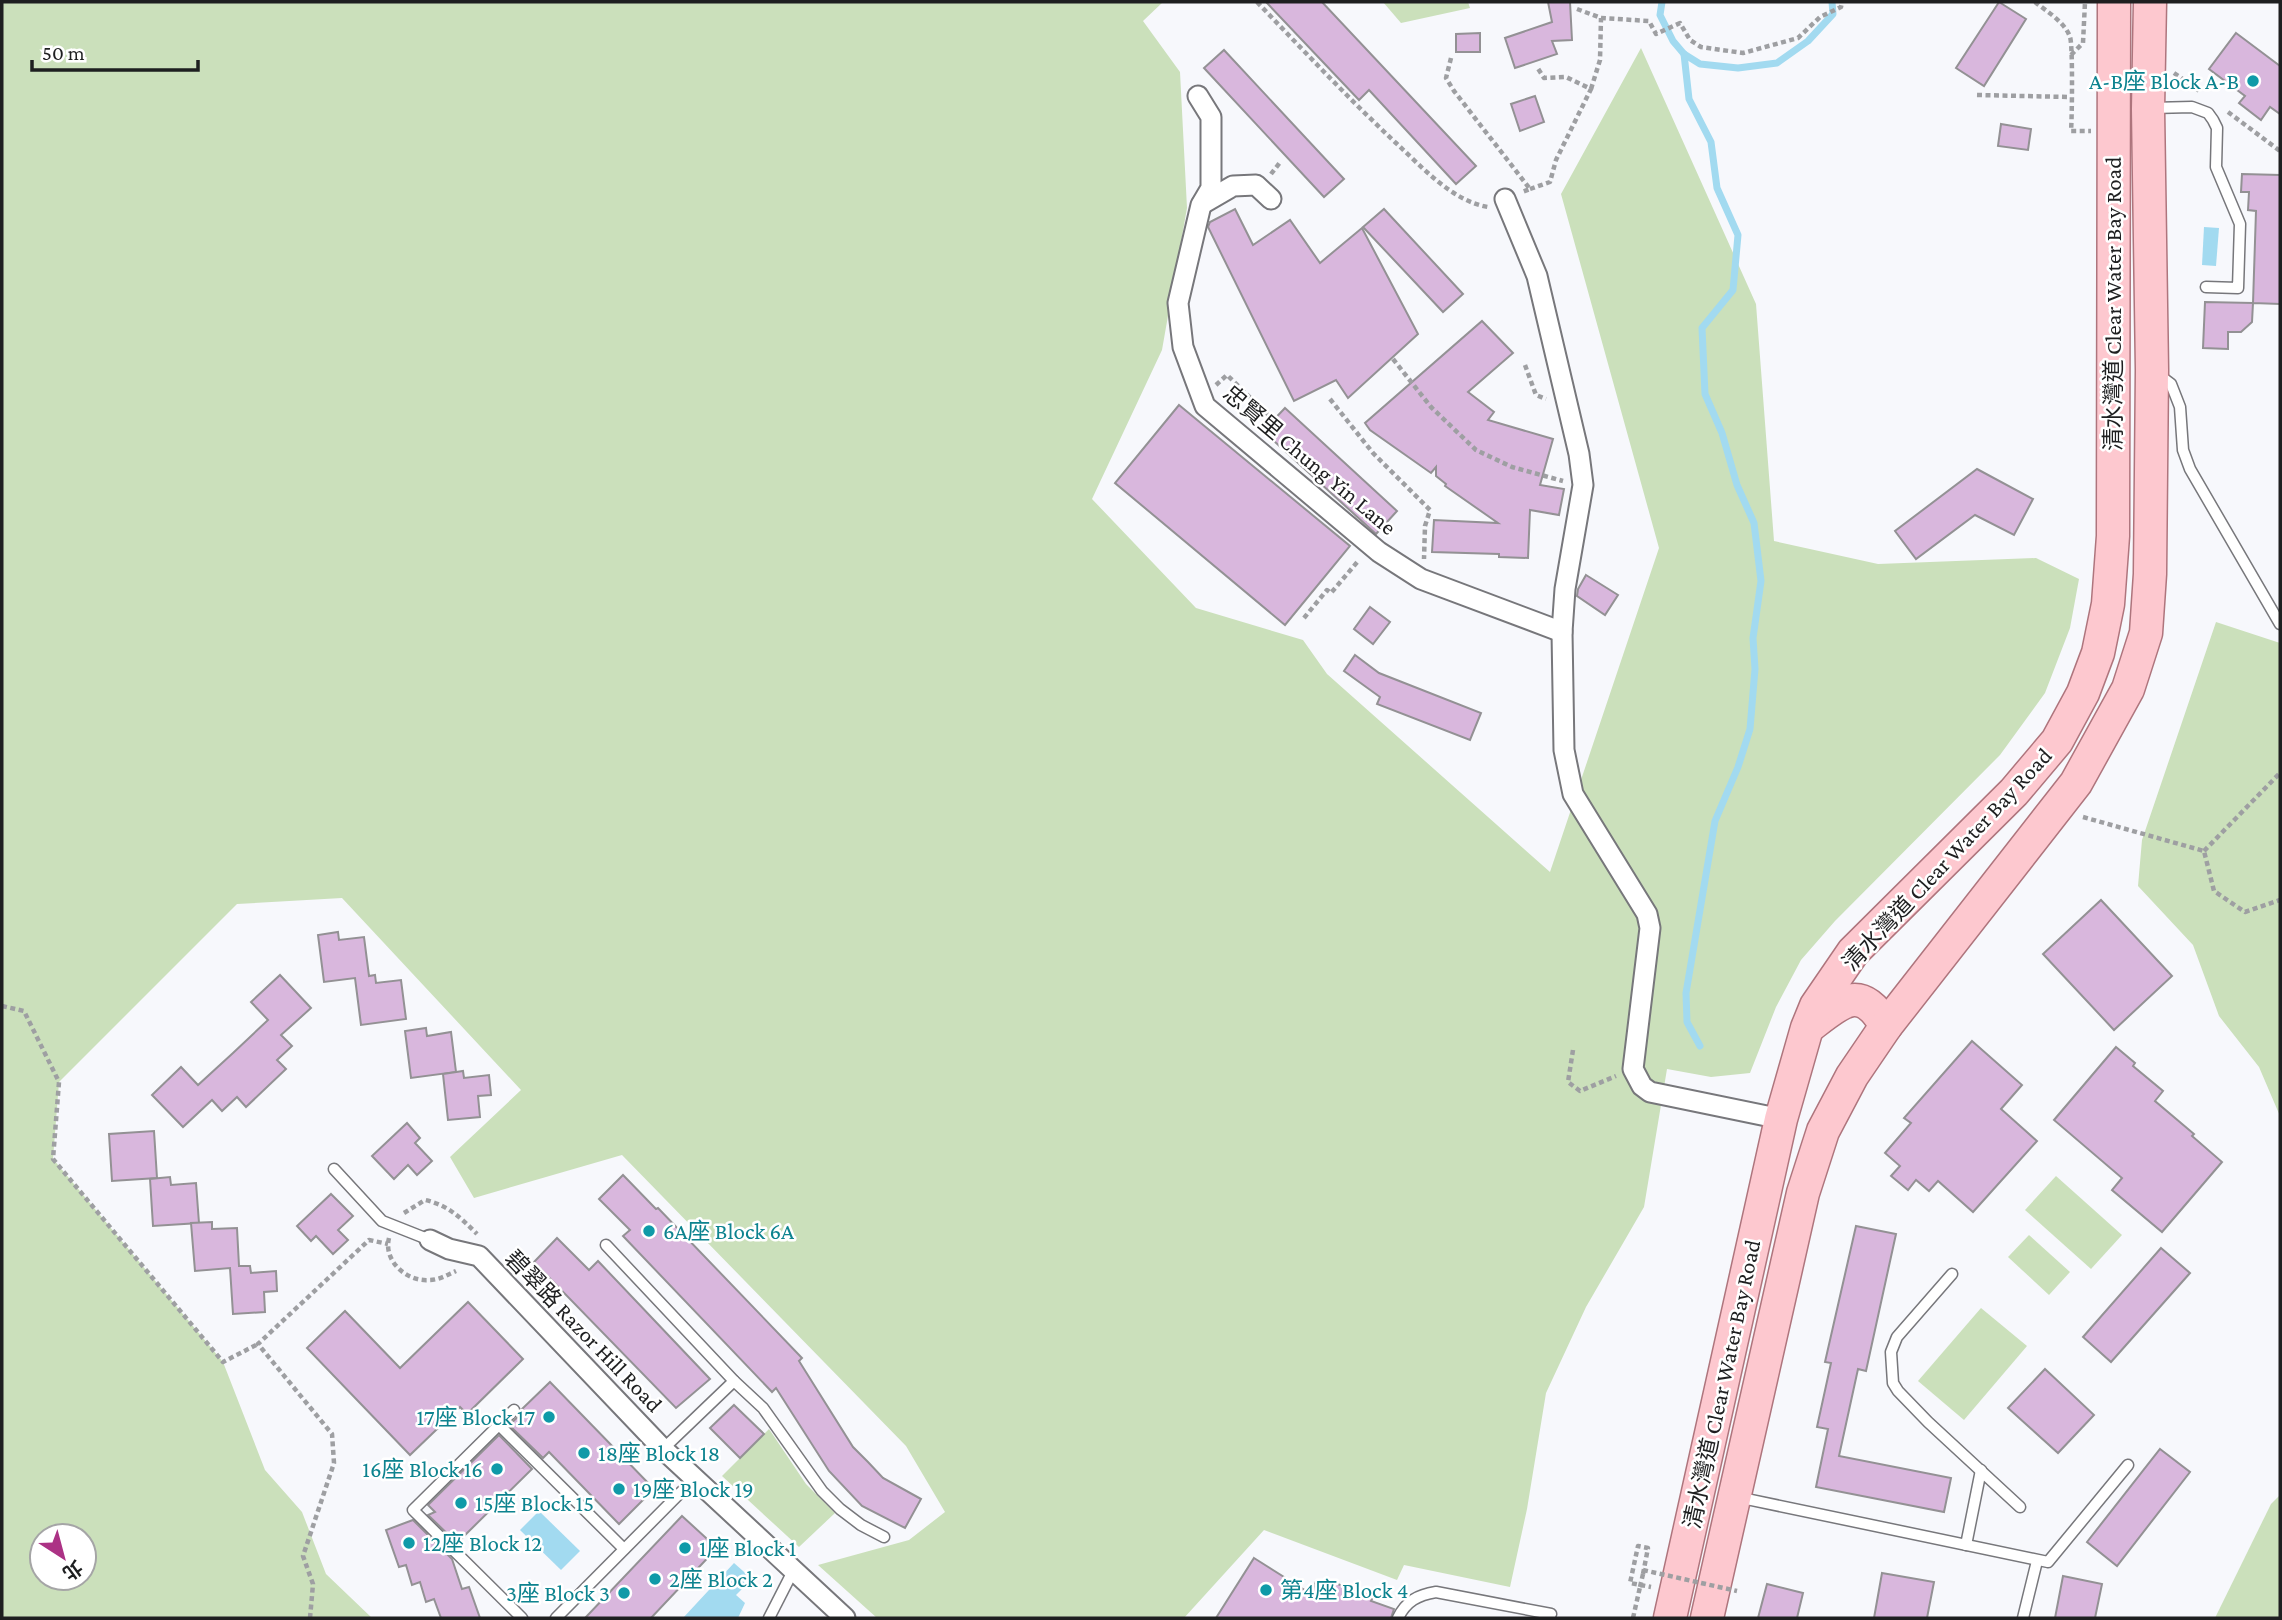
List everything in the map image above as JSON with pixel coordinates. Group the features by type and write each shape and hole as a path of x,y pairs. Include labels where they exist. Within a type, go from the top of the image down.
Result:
{"main road":[{"name":"清水灣道 Clear Water Bay Road","path":"1670,1618 1781,1119 1816,1006 1853,952 2038,766 2072,716 2098,653 2108,604 2112,559 2115,2"},
{"name":"清水灣道 Clear Water Bay Road","path":"1707,1618 1803,1193 1823,1132 1852,1076 1886,1026 2076,783 2128,689 2146,633 2150,574 2152,370 2148,108 2150,2"},
{"path":"1807,1028 1844,1000 1859,999 1877,1011 1886,1026"}],"street":[{"name":"忠賢里 Chung Yin Lane","path":"1198,96 1211,117 1212,188 1201,205 1178,303 1183,347 1205,406 1371,546 1421,579 1562,632"},
{"path":"1201,205 1234,186 1256,185 1270,199"},
{"path":"1507,205 1537,276 1579,454 1583,485 1564,589 1564,750 1573,794 1647,914 1650,928 1633,1069 1642,1086 1650,1092 1781,1119"},
{"name":"碧翠路 Razor Hill Road","path":"430,1240 449,1249 479,1256 663,1449 845,1618"}],"lane":[{"path":"2148,108 2200,109 2208,113 2217,128 2216,167 2240,224 2238,288 2206,287"},
{"path":"2152,370 2172,384 2180,407 2183,450 2190,469 2280,624"},
{"path":"334,1169 382,1221 430,1240"},
{"path":"606,1245 734,1381 763,1408 822,1491 850,1517 884,1537"},
{"path":"1952,1274 1897,1337 1891,1352 1892,1380 1898,1391 2020,1507"},
{"path":"663,1449 734,1381"},
{"path":"513,1410 413,1510 522,1618"},
{"path":"499,1425 624,1549"},
{"path":"1733,1496 2048,1562 2128,1465"},
{"path":"1966,1545 1981,1470"},
{"path":"556,1618 694,1479"},
{"path":"2024,1618 2037,1561"},
{"path":"769,1618 793,1571"},
{"path":"1398,1618 1412,1600 1423,1594 1436,1592 1551,1614"}],"path":[{"path":"1257,2 1359,108 1437,181 1476,205 1507,205 1530,189 1550,182 1556,160 1591,89 1600,60 1601,18"},
{"path":"2035,2 2054,17 2070,37 2071,131 2091,130"},
{"path":"2071,56 2083,43 2085,2"},
{"path":"1577,9 1601,18 1649,22 1656,34 1680,23 1690,40 1701,47 1743,53 1798,38 1821,17 1841,4"},
{"path":"1451,58 1446,78 1530,189"},
{"path":"1537,68 1544,78 1566,77 1591,89"},
{"path":"1977,95 2070,97"},
{"path":"1393,359 1431,407 1476,450 1513,467 1583,485"},
{"path":"1227,375 1268,415"},
{"path":"1330,399 1373,453 1430,510 1425,526 1424,551"},
{"path":"1304,618 1326,590 1331,593 1371,546"},
{"path":"2204,852 2280,773"},
{"path":"2075,815 2204,852"},
{"path":"2204,852 2214,891 2245,912 2280,900"},
{"path":"2,1006 24,1010 59,1082 53,1159 223,1362 258,1344 369,1240 388,1244"},
{"path":"1573,1051 1568,1082 1580,1091 1633,1069"},
{"path":"258,1344 331,1434 334,1463 303,1556 313,1584 310,1618"},
{"path":"1633,1618 1643,1570 1648,1548 1638,1546 1630,1583 1655,1588"},
{"path":"1643,1570 1737,1591"}],"green space":[{"path":"2,2 1163,2 1143,21 1180,72 1187,208 1162,350 1092,499 1196,608 1303,640 1327,674 1550,872 1659,548 1561,194 1641,48 1756,304 1774,541 1878,564 2036,558 2079,579 2070,628 2045,693 2000,755 1835,921 1801,960 1776,1007 1750,1073 1711,1077 1667,1069 1644,1207 1586,1307 1546,1393 1527,1509 1510,1587 1404,1565 1397,1580 1264,1530 1184,1618 877,1618 818,1565 909,1540 945,1512 906,1446 622,1155 474,1198 450,1157 521,1090 342,898 237,904 59,1082 53,1159 223,1362 265,1470 302,1512 326,1574 372,1618 2,1618"},
{"path":"1383,2 1468,2 1470,8 1401,23"},
{"path":"2216,622 2280,643 2280,1116 2259,1067 2219,1016 2193,945 2138,886 2142,840"},
{"path":"2056,1176 2122,1235 2091,1269 2025,1210"},
{"path":"2029,1235 2070,1272 2049,1295 2008,1257"},
{"path":"1981,1308 2027,1346 1964,1420 1918,1381"},
{"path":"769,1429 806,1484 835,1513 799,1547 722,1476"},
{"path":"2280,1495 2280,1618 2215,1618 2271,1504"}],"water":[{"path":"2204,227 2219,228 2216,266 2202,265"},
{"path":"539,1511 580,1551 561,1570 520,1530"},
{"path":"734,1563 752,1579 736,1595 745,1603 738,1618 683,1618"}],"building":[{"path":"1266,2 1322,2 1476,166 1456,184 1369,90 1359,100"},
{"path":"1548,2 1570,2 1572,40 1552,41 1557,54 1515,68 1505,38 1552,22"},
{"path":"1999,2 2026,19 1984,86 1956,68"},
{"path":"1480,33 1480,52 1456,52 1456,34"},
{"name":"A-B座 Block A-B","path":"2236,33 2280,66 2280,114 2270,107 2261,120 2239,103 2245,96 2209,69"},
{"path":"1224,50 1344,179 1324,197 1204,68"},
{"path":"1535,96 1544,122 1520,131 1511,104"},
{"path":"2001,124 2031,129 2028,150 1998,146"},
{"path":"2242,174 2280,175 2280,304 2253,303 2256,211 2248,210 2249,192 2241,192"},
{"path":"1235,209 1253,245 1290,220 1320,263 1362,228 1418,334 1348,398 1336,380 1294,401 1208,227 1210,222"},
{"path":"1384,209 1463,294 1443,312 1363,227"},
{"path":"2205,302 2253,303 2252,322 2241,332 2228,332 2228,349 2203,348"},
{"path":"1482,321 1513,353 1468,392 1494,412 1488,420 1553,439 1540,485 1564,489 1559,515 1530,510 1528,558 1499,557 1499,554 1432,552 1434,520 1498,523 1445,486 1436,476 1436,467 1431,473 1370,430 1365,423"},
{"path":"1179,405 1350,546 1285,625 1115,483"},
{"path":"1285,408 1397,511 1376,534 1263,431"},
{"path":"1977,469 2033,499 2014,535 1975,515 1916,559 1895,531"},
{"path":"1586,575 1618,595 1605,615 1577,596"},
{"path":"1370,607 1390,622 1373,644 1354,629"},
{"path":"1355,655 1379,673 1481,713 1470,740 1377,704 1380,697 1344,671"},
{"path":"2101,900 2172,976 2114,1030 2043,954"},
{"path":"338,932 339,940 364,937 369,976 375,975 376,983 401,980 406,1019 361,1025 355,978 324,982 318,935"},
{"path":"280,975 311,1008 281,1035 292,1046 277,1060 286,1069 246,1107 237,1097 222,1111 212,1100 183,1127 152,1095 181,1067 198,1085 233,1053 268,1020 251,1002"},
{"path":"426,1028 427,1036 451,1032 456,1072 411,1078 405,1031"},
{"path":"1972,1041 2022,1085 2001,1109 2037,1141 1973,1212 1938,1181 1929,1191 1916,1180 1908,1190 1891,1176 1900,1166 1885,1153 1911,1123 1904,1118"},
{"path":"2116,1047 2135,1063 2133,1066 2163,1091 2155,1101 2222,1162 2162,1232 2112,1190 2122,1178 2054,1120"},
{"path":"463,1071 464,1078 489,1075 491,1095 478,1096 480,1117 448,1120 443,1074"},
{"path":"407,1123 420,1138 415,1143 432,1161 417,1175 408,1165 394,1179 372,1156"},
{"path":"154,1131 157,1178 112,1181 109,1134"},
{"path":"623,1175 802,1358 799,1361 853,1447 883,1478 921,1499 905,1528 862,1506 829,1471 776,1388 772,1392 623,1236 630,1230 599,1199"},
{"path":"170,1177 171,1185 196,1183 199,1223 153,1226 150,1179"},
{"path":"331,1194 353,1216 338,1230 348,1240 333,1254 316,1236 311,1241 297,1226"},
{"path":"212,1222 212,1229 237,1228 239,1266 250,1266 251,1273 276,1271 277,1291 264,1292 265,1312 233,1314 230,1268 195,1271 191,1223"},
{"path":"1856,1226 1896,1234 1866,1371 1858,1369 1839,1456 1951,1478 1944,1512 1816,1487 1828,1429 1817,1427 1831,1363 1825,1362"},
{"path":"557,1238 589,1270 598,1261 710,1379 676,1408 534,1262"},
{"path":"2161,1248 2190,1273 2111,1362 2083,1337"},
{"path":"468,1302 523,1359 467,1414 460,1407 410,1455 307,1348 345,1311 400,1368"},
{"path":"2045,1369 2094,1415 2058,1453 2008,1408"},
{"path":"550,1382 654,1489 619,1524 549,1452 543,1458 509,1425"},
{"path":"734,1405 764,1434 740,1458 710,1428"},
{"path":"499,1435 532,1469 457,1543 428,1515 435,1512 428,1505"},
{"path":"2160,1449 2190,1472 2117,1566 2087,1542"},
{"path":"682,1516 717,1548 651,1618 585,1618"},
{"path":"413,1520 452,1559 462,1589 469,1587 480,1618 441,1618 434,1599 426,1602 420,1582 412,1585 406,1565 399,1567 386,1530"},
{"path":"1254,1558 1311,1594 1316,1581 1333,1587 1335,1583 1373,1597 1371,1601 1394,1609 1391,1618 1216,1618"},
{"path":"1882,1573 1934,1582 1927,1618 1874,1618"},
{"path":"2063,1576 2102,1584 2095,1618 2055,1618"},
{"path":"1767,1584 1803,1593 1797,1618 1758,1618"}],"waterway":[{"path":"1662,2 1660,15 1673,41 1684,54 1700,64 1738,68 1777,63 1808,41 1833,14 1832,2"},
{"path":"1684,54 1689,99 1711,142 1717,188 1738,235 1733,290 1702,328 1705,394 1722,433 1737,485 1754,523 1761,581 1753,638 1755,669 1750,729 1738,767 1715,821 1686,993 1687,1022 1700,1046"}],"place":[{"name":"A-B座 Block A-B","path":"2253,81"},
{"name":"6A座 Block 6A","path":"649,1231"},
{"name":"17座 Block 17","path":"549,1417"},
{"name":"18座 Block 18","path":"584,1453"},
{"name":"16座 Block 16","path":"497,1469"},
{"name":"19座 Block 19","path":"619,1489"},
{"name":"15座 Block 15","path":"461,1503"},
{"name":"12座 Block 12","path":"409,1543"},
{"name":"1座 Block 1","path":"685,1548"},
{"name":"2座 Block 2","path":"655,1579"},
{"name":"第4座 Block 4","path":"1266,1590"},
{"name":"3座 Block 3","path":"624,1593"}]}
